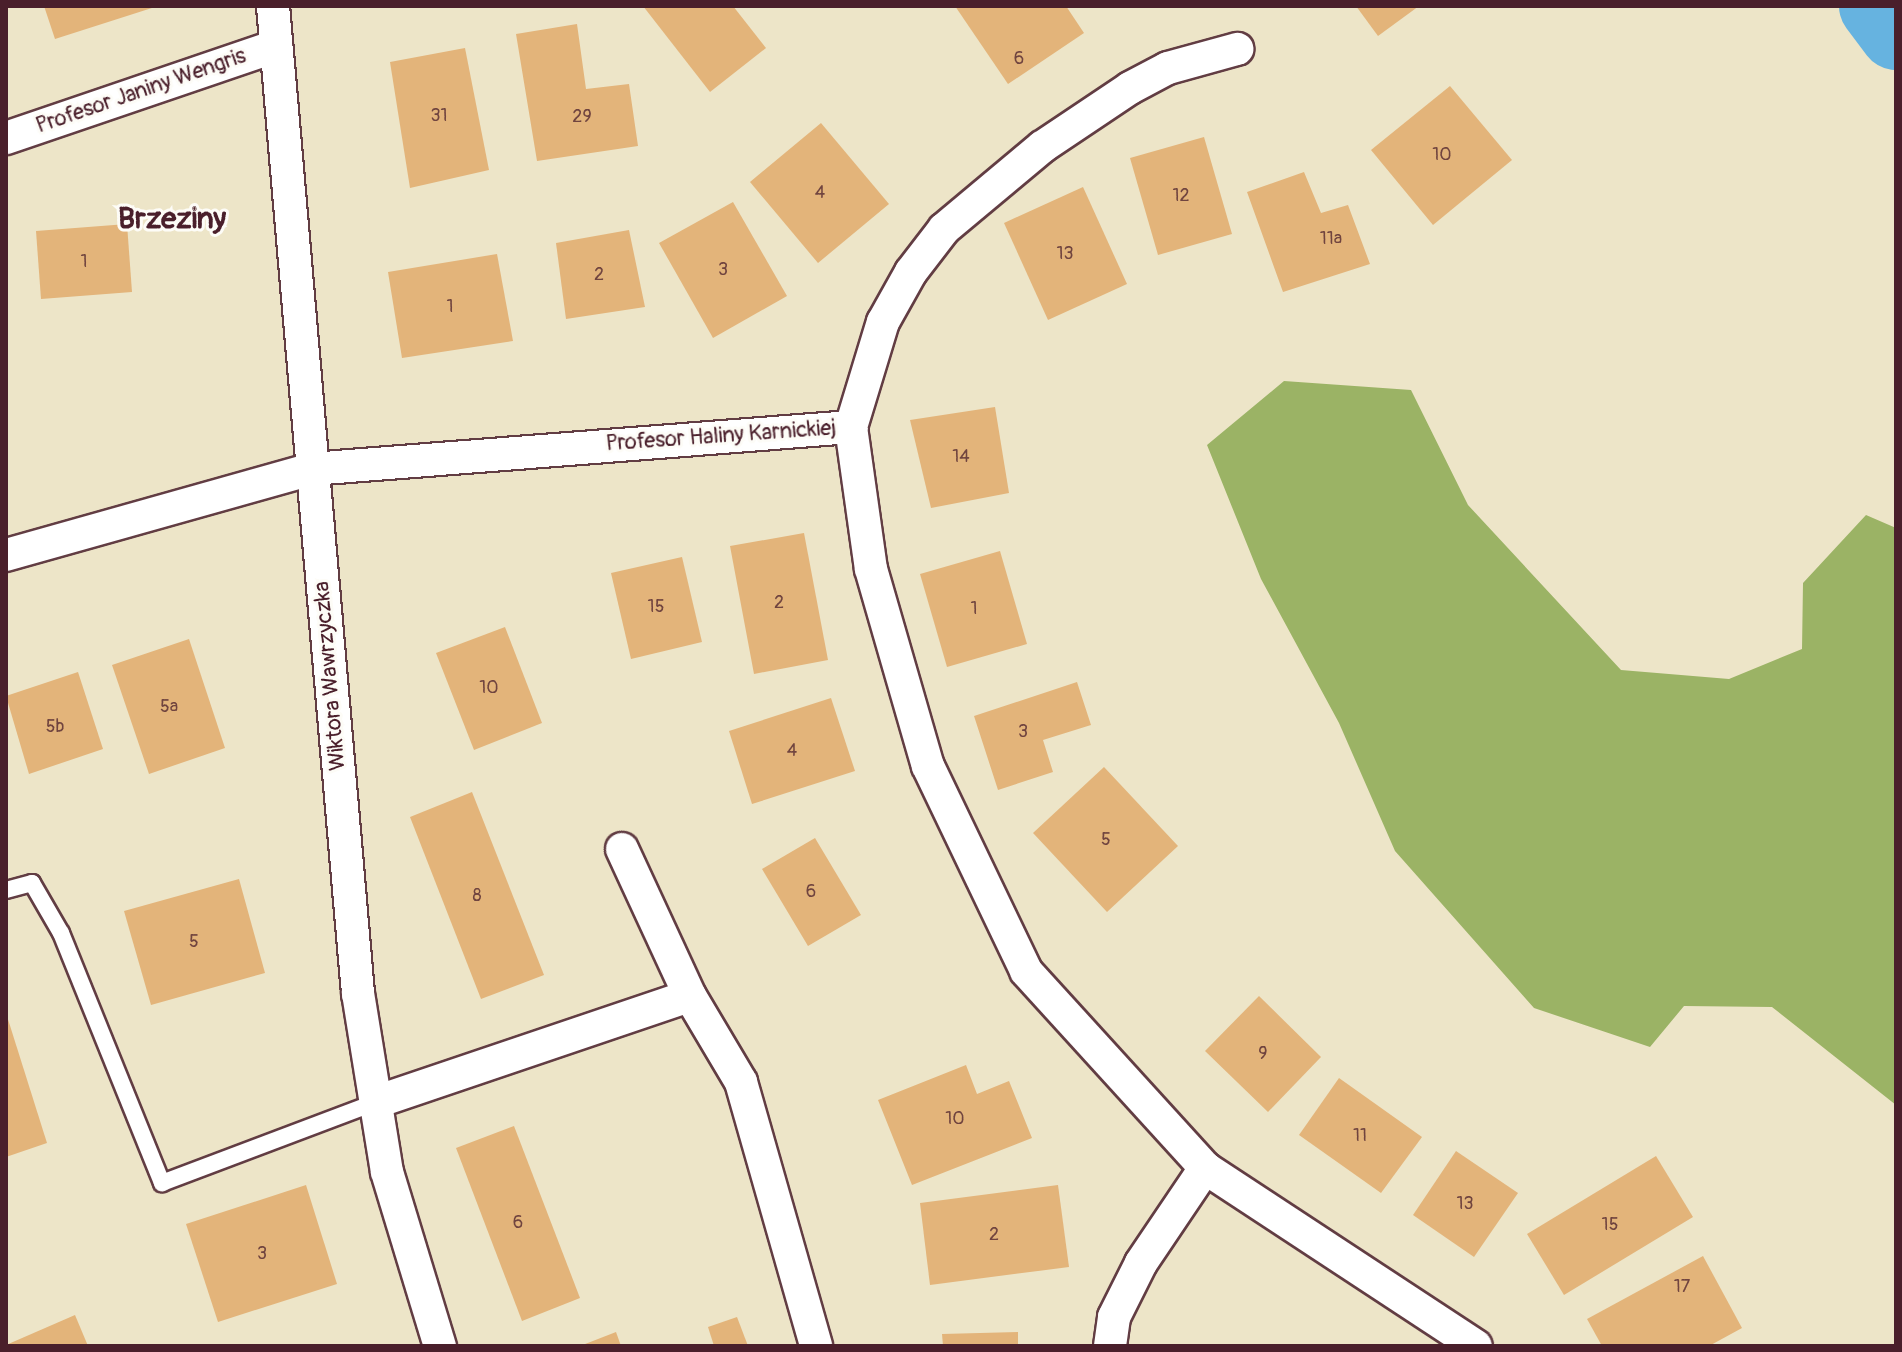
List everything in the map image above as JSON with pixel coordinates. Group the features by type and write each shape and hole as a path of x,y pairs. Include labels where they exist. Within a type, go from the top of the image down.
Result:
{"street":[{"name":"Wiktora Wawrzyczka","path":"273,6 358,993 390,1186 429,1343"},
{"name":"Profesor Janiny Wengris","path":"6,138 276,46"},
{"name":"Profesor Haliny Karnickiej","path":"6,555 311,469 851,427 883,322 911,272 944,229 1042,147 1130,88 1191,59 1237,49"},
{"path":"851,427 871,569 928,766 1026,971 1205,1168 1476,1346"},
{"path":"622,849 690,996 741,1082 816,1346"},
{"path":"376,1102 690,996"},
{"path":"1110,1346 1114,1317 1141,1263 1205,1168"}],"lane":[{"path":"6,890 32,883 61,933 162,1183 376,1102"}],"green space":[{"path":"1284,381 1411,390 1468,505 1621,670 1729,679 1802,649 1803,583 1866,515 1896,528 1896,1105 1772,1007 1684,1006 1650,1047 1534,1008 1395,851 1339,723 1261,579 1207,445"}],"building":[{"path":"44,6 155,6 155,7 55,39"},
{"path":"643,6 733,6 766,48 710,92"},
{"path":"955,6 1066,6 1084,33 1008,84"},
{"path":"1356,6 1419,6 1378,36"},
{"path":"577,24 586,89 629,84 638,146 537,161 516,34"},
{"path":"465,48 489,170 410,188 390,62"},
{"path":"1450,86 1512,160 1433,225 1371,150"},
{"path":"821,123 889,204 818,263 750,182"},
{"path":"1204,137 1232,234 1158,255 1130,158"},
{"path":"1304,172 1321,213 1348,205 1370,264 1283,292 1247,192"},
{"path":"1083,187 1127,284 1048,320 1004,223"},
{"path":"733,202 787,296 713,338 659,243"},
{"path":"127,224 132,292 41,299 36,231"},
{"path":"629,230 645,307 566,319 556,243"},
{"path":"497,254 513,341 402,358 388,272"},
{"path":"995,407 1009,493 931,508 910,420"},
{"path":"804,533 828,660 754,674 730,546"},
{"path":"1000,551 1027,644 947,667 920,574"},
{"path":"682,557 702,642 631,659 611,573"},
{"path":"505,627 542,723 474,750 436,653"},
{"path":"189,639 225,748 149,774 112,665"},
{"path":"78,672 103,749 29,774 6,696"},
{"path":"1077,682 1091,725 1043,740 1053,772 998,790 974,716"},
{"path":"831,698 855,771 752,804 729,731"},
{"path":"1104,767 1178,846 1107,912 1033,833"},
{"path":"472,792 544,975 481,999 410,817"},
{"path":"815,838 861,915 808,946 762,869"},
{"path":"239,879 265,973 151,1005 124,911"},
{"path":"1259,996 1321,1057 1268,1112 1205,1051"},
{"path":"6,1013 47,1143 6,1157"},
{"path":"966,1065 977,1094 1009,1081 1032,1138 912,1185 878,1100"},
{"path":"1339,1078 1422,1137 1381,1193 1299,1135"},
{"path":"514,1126 580,1298 522,1321 456,1148"},
{"path":"1456,1151 1518,1193 1474,1257 1413,1215"},
{"path":"1656,1156 1693,1217 1564,1295 1527,1234"},
{"path":"306,1185 337,1284 218,1322 186,1224"},
{"path":"1058,1185 1069,1267 930,1285 920,1203"},
{"path":"1703,1256 1742,1328 1709,1346 1602,1346 1587,1319"},
{"path":"75,1315 88,1346 6,1346 6,1345"},
{"path":"737,1317 748,1346 714,1346 708,1327"},
{"path":"616,1332 621,1346 580,1346"},
{"path":"1018,1332 1018,1346 943,1346 942,1334"}],"waterway":[{"path":"1876,6 1896,33"}],"district":[{"name":"Brzeziny","path":"172,219"}]}
